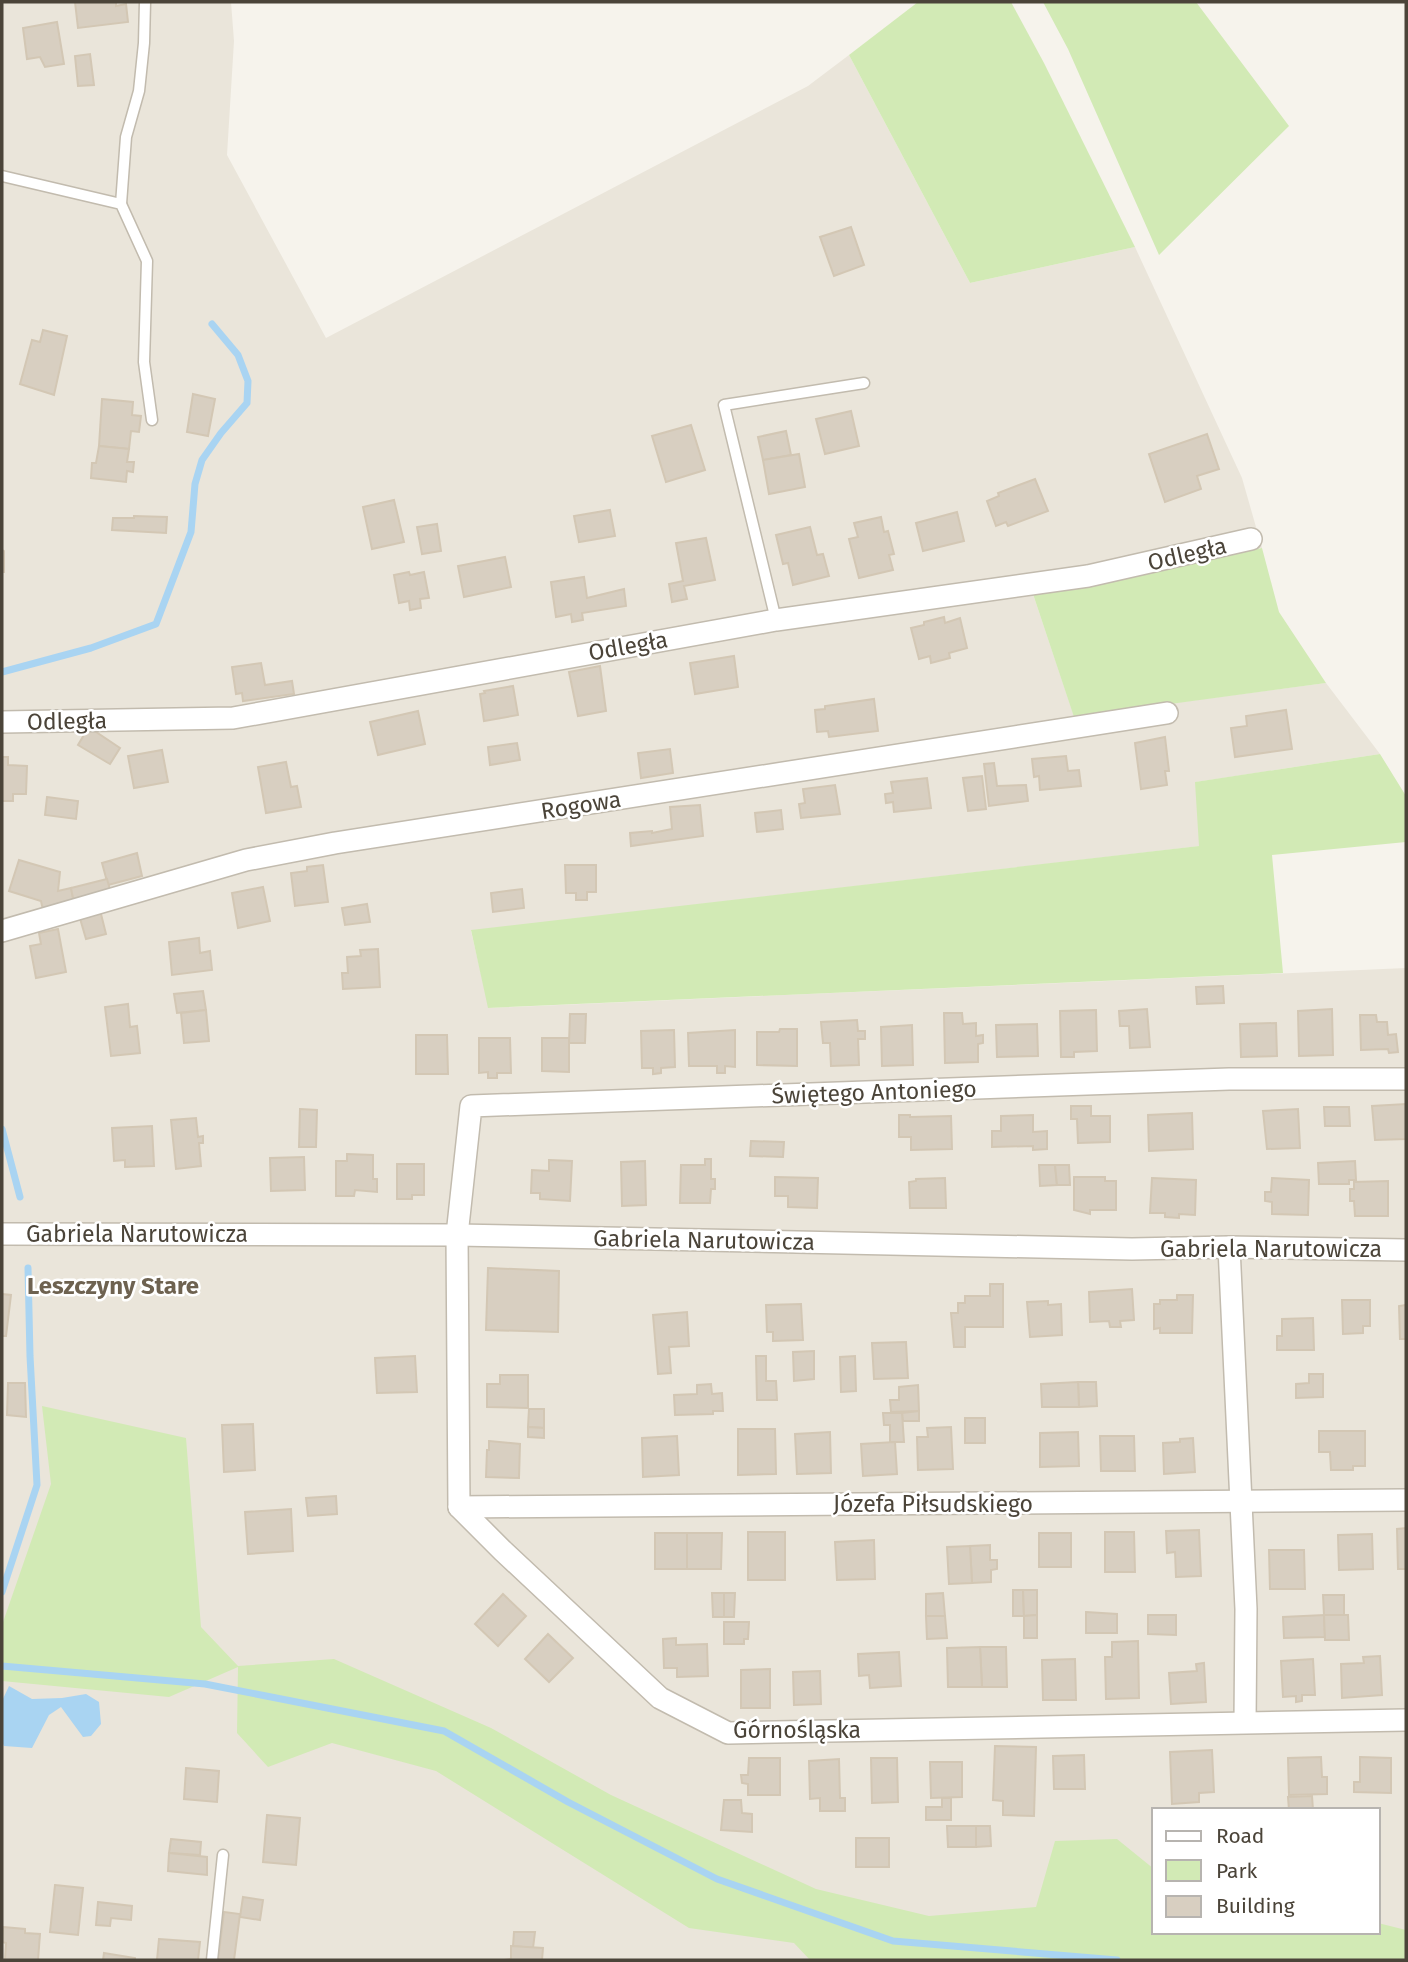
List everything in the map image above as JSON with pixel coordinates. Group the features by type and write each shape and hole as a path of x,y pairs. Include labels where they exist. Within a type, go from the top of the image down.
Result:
{"street":[{"name":"Odległa","path":"2,722 233,718 776,620 1088,576 1251,539"},
{"name":"Rogowa","path":"2,931 246,860 335,843 1167,712"},
{"name":"Świętego Antoniego","path":"457,1236 471,1107 1229,1079 1406,1079"},
{"name":"Gabriela Narutowicza","path":"2,1234 457,1236 1119,1248 1406,1250"},
{"path":"457,1236 459,1507"},
{"path":"1230,1247 1246,1609 1245,1722"},
{"name":"Józefa Piłsudskiego","path":"459,1507 1406,1500"},
{"name":"Górnośląska","path":"459,1507 503,1552 660,1698 728,1733 1406,1720"}],"lane":[{"path":"145,2 139,91 126,137 121,204 147,261 145,362 152,420"},
{"path":"2,176 121,204"},
{"path":"776,620 724,405 864,383"},
{"path":"212,1960 223,1855"}],"shaded area":[{"path":"2,2 231,2 234,41 227,155 326,338 808,86 849,55 970,283 1135,247 1242,478 1262,548 1033,594 1074,716 1326,683 1380,754 1196,782 1200,846 471,931 489,1008 1406,968 1406,1960 2,1960"}],"green space":[{"path":"918,2 1011,2 1135,247 970,283 849,55"},
{"path":"1043,2 1196,2 1289,126 1159,255 1068,49"},
{"path":"1262,548 1279,612 1326,683 1074,717 1033,594"},
{"path":"1380,754 1406,796 1406,842 1272,855 1283,973 488,1008 471,930 1199,846 1195,782"},
{"path":"42,1406 186,1438 201,1627 238,1666 334,1659 491,1728 611,1795 816,1889 929,1916 1036,1907 1055,1841 1117,1839 1152,1867 1152,1934 1380,1934 1380,1924 1406,1930 1406,1960 810,1960 794,1943 689,1928 436,1771 332,1743 268,1767 237,1733 238,1667 169,1697 2,1681 2,1625 51,1484"}],"water":[{"path":"9,1686 32,1699 86,1694 99,1702 101,1724 91,1736 83,1737 61,1707 49,1715 32,1748 4,1746 2,1701"}],"building":[{"path":"75,2 116,2 116,6 126,4 128,22 78,28"},
{"path":"57,22 64,64 45,67 40,57 27,59 23,28"},
{"path":"90,54 94,85 78,86 75,56"},
{"path":"851,227 864,265 834,276 820,237"},
{"path":"43,330 67,336 54,395 20,384 32,340 40,342"},
{"path":"193,394 215,399 208,436 187,432"},
{"path":"102,399 133,402 132,415 141,416 139,432 131,431 129,449 99,446"},
{"path":"851,411 859,446 825,454 816,419"},
{"path":"691,425 705,470 666,482 652,436"},
{"path":"786,431 791,455 763,460 758,437"},
{"path":"1207,434 1219,469 1197,476 1201,489 1165,502 1149,454"},
{"path":"99,446 129,449 127,462 134,462 133,472 127,471 126,482 91,478 92,463 96,463"},
{"path":"799,454 805,487 769,494 763,460"},
{"path":"1035,479 1048,511 1008,526 1006,522 996,526 987,501 999,496 998,493"},
{"path":"394,500 404,542 372,549 363,507"},
{"path":"610,510 615,536 579,542 574,516"},
{"path":"957,512 964,541 923,551 916,523"},
{"path":"167,517 166,533 112,530 113,518"},
{"path":"881,517 884,532 888,531 894,554 889,555 893,570 859,578 849,539 858,537 854,523"},
{"path":"437,524 441,551 422,554 417,527"},
{"path":"810,527 817,555 823,554 829,576 793,585 788,563 783,564 776,535"},
{"path":"706,538 715,580 684,586 687,599 672,602 669,584 683,581 676,543"},
{"path":"2,550 4,551 4,572 2,572"},
{"path":"505,557 511,587 464,597 458,566"},
{"path":"409,572 410,575 424,572 429,598 420,599 421,608 410,610 409,601 399,603 394,575"},
{"path":"584,577 587,598 624,589 626,606 582,613 583,620 572,622 571,614 556,617 551,582"},
{"path":"944,617 945,623 960,618 967,648 949,653 950,658 931,663 930,656 919,659 911,628"},
{"path":"734,656 738,687 695,694 690,663"},
{"path":"261,663 265,685 292,681 294,694 243,701 242,693 236,694 232,667"},
{"path":"600,666 606,711 578,716 569,672"},
{"path":"513,686 518,715 484,721 480,694"},
{"path":"874,699 878,731 829,737 828,731 817,732 815,710"},
{"path":"1286,710 1292,749 1235,757 1231,728 1247,726 1246,716"},
{"path":"418,711 425,744 378,755 370,722"},
{"path":"87,730 96,732 120,748 110,764 78,745"},
{"path":"1165,737 1169,771 1165,771 1167,785 1141,789 1135,743"},
{"path":"517,743 520,760 490,765 488,747"},
{"path":"670,749 673,773 641,778 638,753"},
{"path":"162,750 168,782 134,788 128,756"},
{"path":"1066,756 1068,771 1079,770 1081,786 1040,790 1039,776 1034,777 1032,759"},
{"path":"2,757 8,757 8,765 27,766 26,794 13,794 13,801 2,801"},
{"path":"286,762 291,787 297,786 301,807 266,813 258,767"},
{"path":"994,763 997,786 1026,785 1028,801 989,806 984,764"},
{"path":"982,776 986,809 968,811 963,778"},
{"path":"927,778 931,808 894,812 893,802 886,803 885,794 893,793 891,782"},
{"path":"835,785 840,814 801,818 799,804 805,803 803,789"},
{"path":"47,797 78,801 76,819 45,815"},
{"path":"700,805 703,836 631,846 630,833 672,829 670,807"},
{"path":"781,810 783,829 757,832 755,813"},
{"path":"137,853 142,876 108,885 102,863"},
{"path":"19,860 60,872 58,891 71,888 74,903 43,910 41,901 9,891"},
{"path":"323,865 328,902 295,906 291,873"},
{"path":"565,865 596,865 596,892 587,892 587,900 576,900 576,893 566,893"},
{"path":"107,879 111,893 74,903 71,888"},
{"path":"263,887 270,921 238,928 232,893"},
{"path":"522,889 524,908 493,912 491,893"},
{"path":"367,904 370,922 345,925 342,908"},
{"path":"100,910 106,934 86,939 79,915"},
{"path":"58,929 66,972 36,978 30,946 41,944 39,933"},
{"path":"199,938 200,953 210,951 212,970 172,975 169,942"},
{"path":"378,949 380,987 343,989 342,973 348,973 347,957 361,956 360,950"},
{"path":"1223,986 1224,1003 1197,1004 1196,987"},
{"path":"203,991 206,1010 177,1013 174,994"},
{"path":"128,1004 130,1027 137,1026 140,1053 111,1056 105,1007"},
{"path":"1147,1009 1150,1047 1130,1048 1129,1026 1120,1026 1119,1011"},
{"path":"1332,1009 1333,1055 1299,1056 1298,1011"},
{"path":"206,1010 209,1041 184,1043 181,1013"},
{"path":"1096,1010 1097,1051 1074,1052 1074,1057 1061,1057 1060,1011"},
{"path":"944,1013 962,1013 963,1024 976,1023 976,1036 983,1035 983,1043 978,1044 978,1062 945,1063"},
{"path":"570,1014 586,1014 585,1043 569,1043"},
{"path":"1360,1015 1376,1015 1377,1022 1387,1022 1388,1035 1396,1034 1398,1052 1389,1053 1388,1049 1361,1050"},
{"path":"857,1020 858,1031 865,1031 865,1039 858,1039 859,1065 831,1066 830,1043 823,1043 821,1022"},
{"path":"1276,1023 1277,1056 1241,1057 1240,1024"},
{"path":"1037,1024 1038,1056 997,1057 996,1025"},
{"path":"912,1025 913,1065 882,1066 881,1027"},
{"path":"780,1029 797,1029 797,1066 757,1065 757,1032 779,1032"},
{"path":"674,1030 675,1067 661,1068 661,1073 653,1074 653,1068 642,1068 641,1031"},
{"path":"735,1030 735,1067 725,1066 725,1073 717,1073 717,1066 689,1066 688,1033"},
{"path":"416,1035 447,1035 448,1074 416,1074"},
{"path":"479,1038 510,1038 511,1073 497,1073 497,1078 488,1078 488,1072 479,1073"},
{"path":"542,1038 569,1038 569,1072 542,1071"},
{"path":"1406,1104 1406,1139 1375,1140 1372,1106"},
{"path":"1071,1106 1091,1106 1091,1116 1110,1116 1110,1142 1078,1143 1077,1119 1071,1119"},
{"path":"1324,1107 1349,1107 1350,1126 1325,1126"},
{"path":"300,1109 317,1110 316,1147 299,1147"},
{"path":"1298,1109 1300,1148 1267,1149 1263,1111"},
{"path":"1192,1113 1193,1149 1149,1151 1148,1115"},
{"path":"899,1115 951,1116 952,1149 911,1150 911,1137 899,1137"},
{"path":"1033,1115 1033,1132 1047,1131 1047,1149 1033,1150 1033,1146 992,1147 992,1131 1001,1131 1001,1116"},
{"path":"196,1118 198,1137 203,1136 203,1143 199,1143 201,1166 176,1169 171,1120"},
{"path":"152,1126 154,1166 125,1167 125,1160 114,1161 112,1128"},
{"path":"751,1141 784,1142 783,1157 750,1156"},
{"path":"347,1154 373,1155 373,1179 377,1179 377,1192 355,1190 354,1196 336,1196 336,1161 347,1161"},
{"path":"304,1157 305,1190 271,1191 270,1158"},
{"path":"705,1159 711,1159 711,1179 715,1179 710,1203 680,1203 681,1165 705,1165"},
{"path":"549,1160 572,1161 570,1201 540,1199 540,1193 531,1193 532,1170 549,1171"},
{"path":"645,1161 646,1205 622,1206 621,1162"},
{"path":"1355,1161 1356,1180 1349,1180 1349,1184 1319,1184 1318,1163"},
{"path":"397,1164 424,1164 424,1195 412,1195 412,1199 397,1199"},
{"path":"1039,1165 1055,1165 1057,1185 1040,1186"},
{"path":"1055,1165 1069,1165 1070,1185 1057,1185"},
{"path":"775,1177 818,1178 817,1208 788,1207 788,1196 775,1196"},
{"path":"1074,1177 1105,1177 1105,1181 1116,1181 1116,1210 1090,1210 1090,1214 1074,1210"},
{"path":"945,1178 946,1208 910,1208 909,1182 916,1179"},
{"path":"1152,1178 1196,1180 1195,1215 1179,1214 1179,1218 1165,1217 1165,1213 1150,1213"},
{"path":"1272,1178 1309,1180 1308,1215 1272,1214 1272,1202 1265,1201 1265,1192 1271,1192"},
{"path":"1388,1181 1388,1216 1355,1216 1354,1201 1350,1201 1350,1189 1354,1189 1354,1182"},
{"path":"488,1268 559,1271 558,1332 486,1330"},
{"path":"990,1284 1003,1284 1003,1327 965,1327 965,1347 954,1347 951,1313 958,1313 958,1303 965,1303 965,1296 990,1296"},
{"path":"1132,1289 1134,1320 1120,1321 1121,1327 1110,1327 1109,1321 1090,1322 1089,1292"},
{"path":"2,1294 11,1295 6,1336 2,1336"},
{"path":"1177,1295 1193,1295 1192,1333 1160,1333 1160,1328 1154,1329 1154,1304 1160,1304 1160,1300 1177,1300"},
{"path":"1342,1300 1370,1300 1370,1326 1363,1326 1363,1333 1343,1334"},
{"path":"1048,1301 1048,1305 1061,1304 1062,1335 1030,1337 1027,1302"},
{"path":"801,1304 803,1340 773,1341 773,1332 767,1332 766,1305"},
{"path":"1406,1305 1406,1339 1400,1339 1399,1306"},
{"path":"687,1312 689,1346 669,1347 671,1373 658,1374 653,1315"},
{"path":"1313,1318 1314,1350 1277,1350 1277,1336 1282,1336 1282,1319"},
{"path":"906,1342 908,1378 874,1379 872,1343"},
{"path":"814,1351 814,1379 794,1381 793,1352"},
{"path":"415,1356 417,1392 377,1393 375,1358"},
{"path":"756,1356 766,1356 766,1381 776,1381 777,1400 757,1400"},
{"path":"855,1356 856,1391 841,1392 840,1357"},
{"path":"1309,1374 1323,1374 1323,1397 1296,1398 1296,1384 1309,1383"},
{"path":"500,1375 528,1375 528,1408 487,1407 487,1384 500,1384"},
{"path":"1078,1382 1096,1382 1097,1406 1079,1407"},
{"path":"1078,1382 1079,1407 1042,1407 1041,1384"},
{"path":"8,1383 25,1383 26,1417 7,1415"},
{"path":"711,1384 712,1394 722,1393 723,1411 713,1411 713,1414 675,1415 674,1395 697,1394 697,1385"},
{"path":"918,1385 919,1411 891,1412 890,1400 899,1400 899,1387"},
{"path":"529,1409 544,1409 544,1428 528,1427"},
{"path":"919,1411 919,1421 903,1421 902,1413"},
{"path":"883,1413 902,1413 904,1442 890,1442 890,1425 884,1425"},
{"path":"965,1418 985,1418 985,1443 965,1443"},
{"path":"253,1424 255,1470 224,1472 222,1425"},
{"path":"528,1427 544,1428 544,1438 528,1437"},
{"path":"951,1427 953,1469 918,1470 917,1437 928,1437 927,1428"},
{"path":"738,1429 775,1429 776,1474 738,1475"},
{"path":"1319,1431 1365,1431 1365,1466 1353,1466 1353,1470 1331,1470 1330,1452 1319,1452"},
{"path":"830,1432 831,1473 797,1474 795,1434"},
{"path":"1078,1432 1079,1466 1040,1467 1040,1433"},
{"path":"677,1436 679,1475 643,1477 642,1438"},
{"path":"1100,1436 1134,1436 1135,1471 1101,1471"},
{"path":"1193,1438 1195,1472 1164,1474 1163,1443"},
{"path":"489,1441 520,1444 519,1478 486,1477"},
{"path":"895,1442 897,1474 863,1476 861,1444"},
{"path":"336,1496 337,1514 308,1516 306,1498"},
{"path":"291,1509 293,1551 248,1554 245,1512"},
{"path":"1406,1528 1406,1569 1398,1569 1397,1529"},
{"path":"1199,1530 1201,1576 1176,1577 1175,1552 1167,1553 1166,1531"},
{"path":"748,1532 785,1532 785,1580 748,1580"},
{"path":"1105,1532 1134,1532 1135,1572 1105,1572"},
{"path":"655,1533 687,1533 687,1569 655,1569"},
{"path":"687,1533 722,1533 721,1569 687,1569"},
{"path":"1039,1533 1071,1533 1071,1567 1039,1567"},
{"path":"1372,1534 1373,1569 1339,1570 1338,1535"},
{"path":"874,1540 875,1579 837,1580 835,1542"},
{"path":"990,1545 990,1560 997,1560 997,1569 991,1570 991,1582 972,1583 970,1546"},
{"path":"970,1546 972,1583 949,1584 947,1547"},
{"path":"1269,1550 1304,1550 1305,1589 1270,1589"},
{"path":"1013,1590 1023,1590 1024,1616 1013,1616"},
{"path":"1023,1590 1037,1590 1037,1615 1024,1616"},
{"path":"712,1593 724,1593 724,1617 713,1617"},
{"path":"724,1593 735,1593 734,1617 724,1617"},
{"path":"943,1593 945,1616 926,1616 926,1594"},
{"path":"503,1594 526,1616 498,1646 475,1624"},
{"path":"1323,1595 1344,1595 1344,1615 1324,1615"},
{"path":"1086,1612 1117,1614 1117,1633 1086,1633"},
{"path":"1037,1615 1037,1638 1024,1638 1024,1616"},
{"path":"1148,1615 1176,1615 1176,1635 1148,1634"},
{"path":"1324,1615 1325,1637 1284,1638 1283,1617"},
{"path":"1324,1615 1348,1615 1349,1640 1325,1640"},
{"path":"926,1616 945,1616 947,1638 927,1639"},
{"path":"724,1622 749,1622 748,1639 744,1639 744,1644 724,1644"},
{"path":"548,1634 573,1658 549,1682 525,1659"},
{"path":"676,1638 676,1645 707,1644 708,1676 677,1677 677,1668 664,1668 663,1639"},
{"path":"1138,1641 1139,1698 1106,1699 1105,1657 1112,1657 1112,1642"},
{"path":"980,1647 1006,1647 1007,1687 982,1687"},
{"path":"980,1647 982,1687 948,1687 947,1648"},
{"path":"899,1652 901,1686 870,1688 869,1675 859,1676 858,1654"},
{"path":"1380,1656 1382,1695 1342,1698 1341,1664 1364,1663 1363,1657"},
{"path":"1075,1659 1076,1700 1043,1700 1042,1660"},
{"path":"1313,1659 1315,1695 1302,1695 1302,1701 1296,1702 1296,1696 1283,1697 1281,1661"},
{"path":"1204,1663 1206,1702 1171,1704 1169,1673 1197,1671 1196,1664"},
{"path":"770,1669 770,1708 741,1708 741,1670"},
{"path":"820,1671 821,1704 794,1705 793,1672"},
{"path":"995,1746 1036,1747 1034,1816 1003,1815 1003,1801 993,1800"},
{"path":"1212,1750 1214,1792 1199,1793 1199,1802 1172,1804 1170,1752"},
{"path":"1084,1755 1085,1789 1054,1789 1053,1756"},
{"path":"1321,1757 1322,1777 1327,1777 1327,1794 1289,1795 1288,1758"},
{"path":"1360,1757 1391,1758 1391,1793 1354,1792 1354,1782 1360,1782"},
{"path":"749,1758 780,1758 780,1795 748,1795 748,1784 742,1783 741,1775 748,1775"},
{"path":"871,1758 897,1758 898,1802 872,1803"},
{"path":"839,1759 840,1798 845,1798 845,1811 820,1811 820,1798 810,1799 809,1761"},
{"path":"930,1762 962,1762 962,1797 931,1798"},
{"path":"186,1768 219,1771 217,1802 184,1799"},
{"path":"1312,1796 1313,1808 1289,1808 1288,1797"},
{"path":"942,1798 951,1798 951,1820 926,1820 926,1807 942,1807"},
{"path":"724,1800 741,1800 742,1813 752,1814 752,1832 721,1830"},
{"path":"267,1815 300,1818 296,1865 263,1862"},
{"path":"947,1826 976,1826 976,1847 948,1847"},
{"path":"976,1826 990,1826 991,1846 976,1847"},
{"path":"856,1838 889,1838 889,1867 856,1867"},
{"path":"171,1839 201,1842 200,1855 169,1853"},
{"path":"169,1853 207,1857 207,1875 168,1871"},
{"path":"55,1885 83,1888 78,1935 50,1932"},
{"path":"243,1897 263,1900 260,1920 240,1917"},
{"path":"98,1902 132,1906 131,1920 111,1918 110,1926 96,1925"},
{"path":"224,1912 240,1914 234,1960 218,1960"},
{"path":"3,1927 25,1929 25,1933 40,1934 38,1960 5,1960"},
{"path":"514,1932 535,1932 533,1948 513,1946"},
{"path":"159,1939 200,1942 198,1960 157,1960"},
{"path":"511,1946 543,1948 542,1960 504,1960 511,1959"},
{"path":"104,1953 135,1958 135,1960 103,1960"}],"waterway":[{"path":"2,672 91,648 156,624 191,532 195,484 202,460 247,403 248,381 238,355 212,324"},
{"path":"2,1129 20,1197"},
{"path":"2,1592 37,1485 28,1268"},
{"path":"2,1666 205,1684 444,1731 568,1802 717,1879 893,1941 1117,1960"}],"district":[{"name":"Leszczyny Stare","path":"113,1286"}]}
